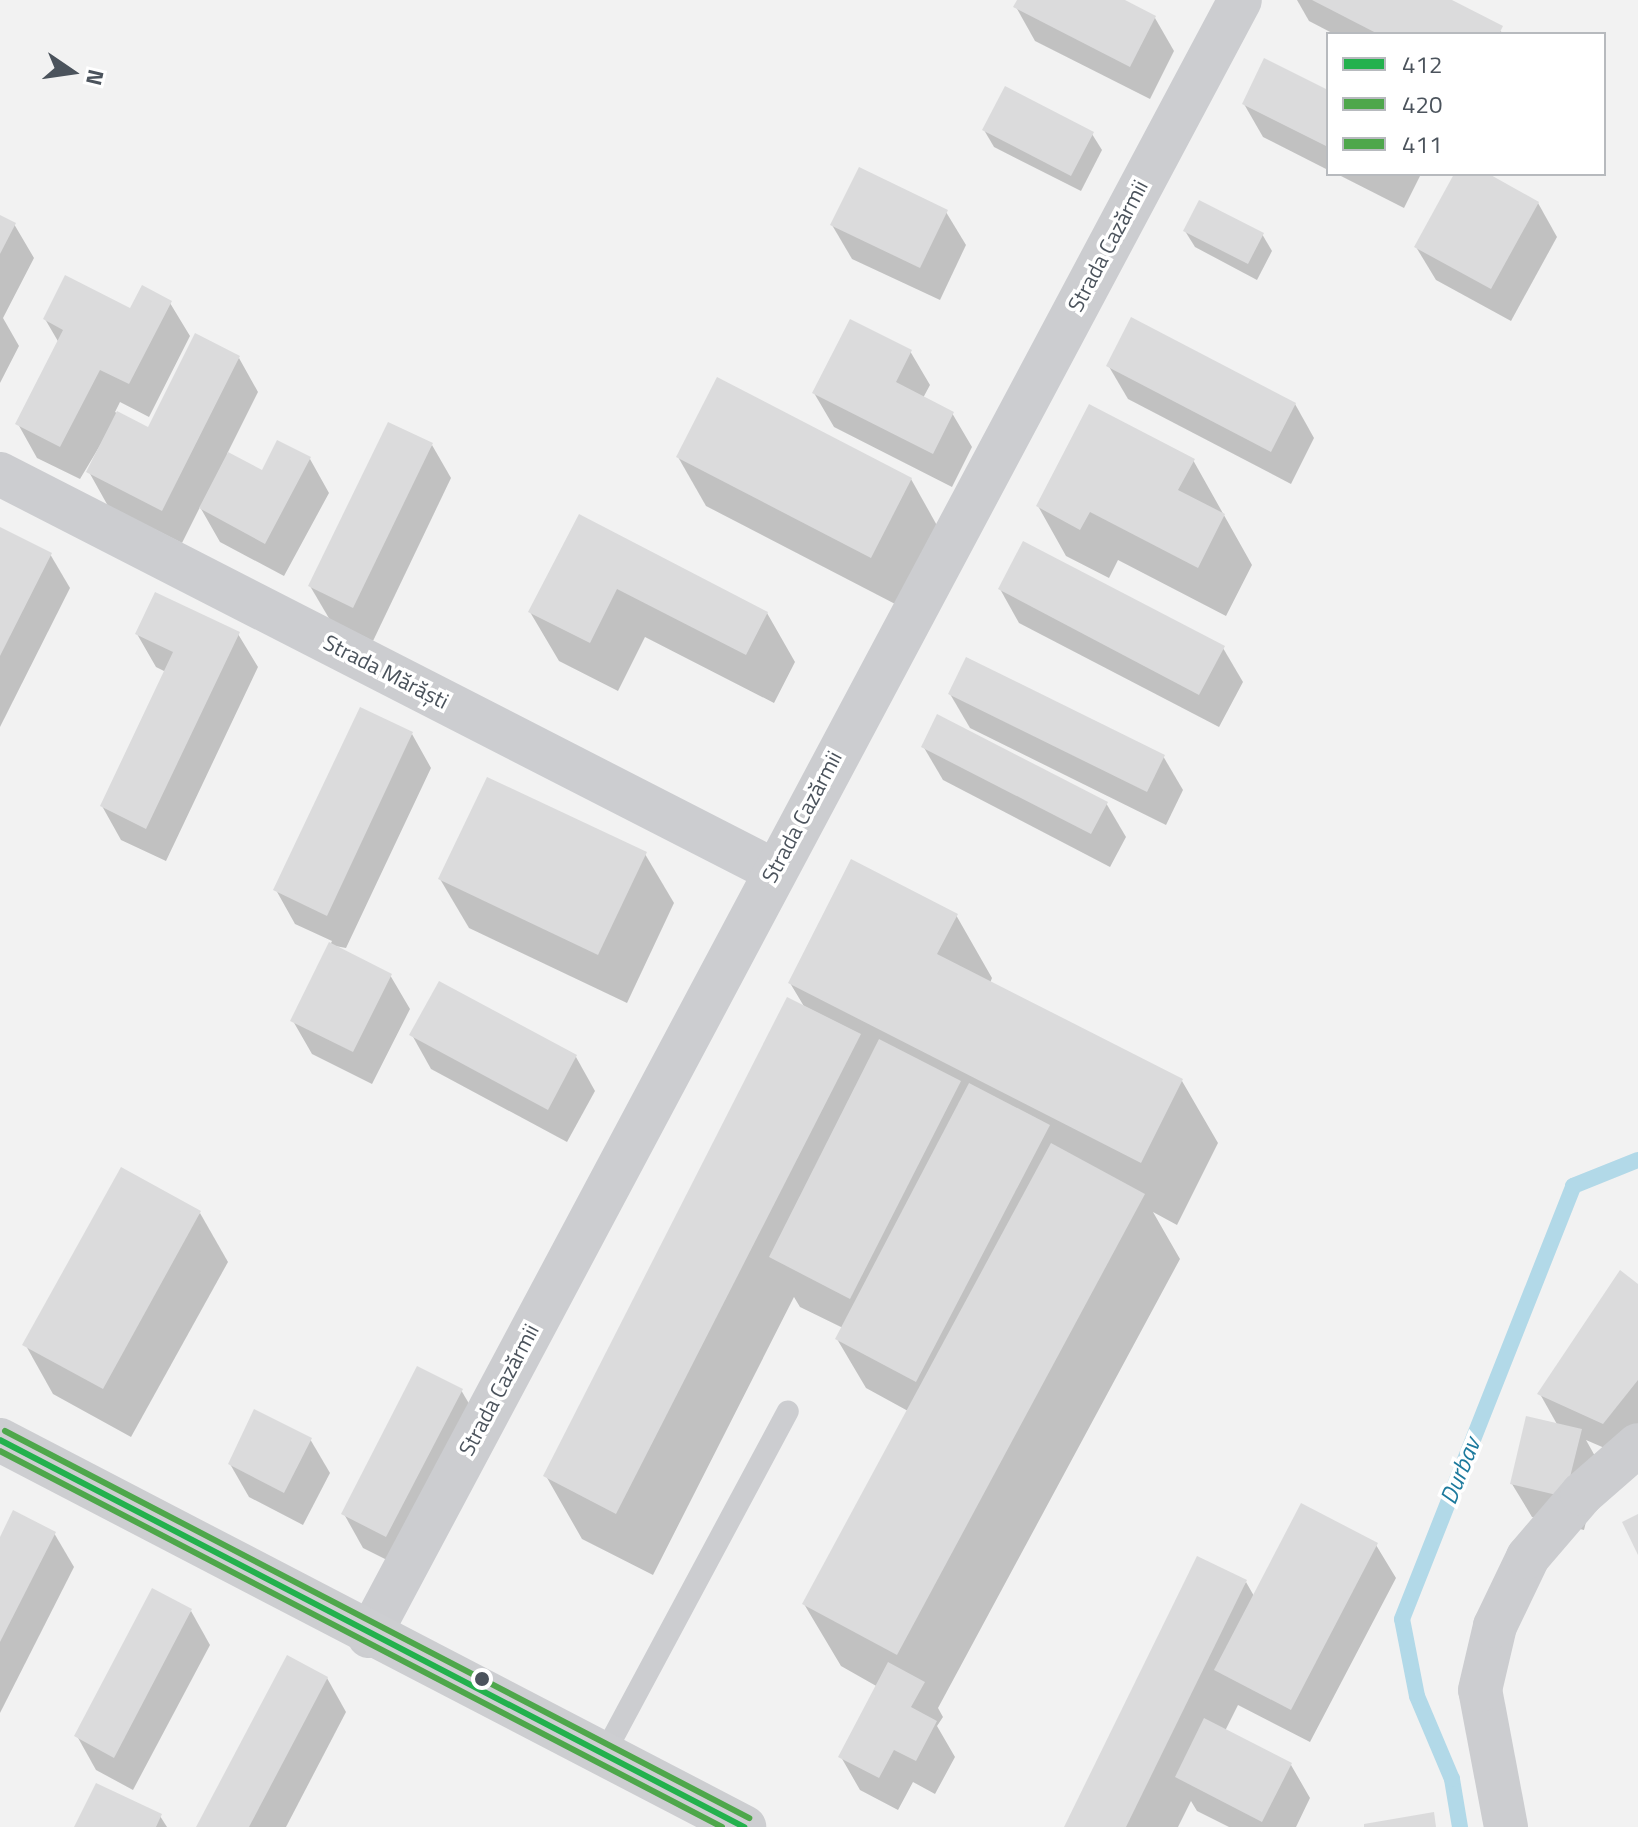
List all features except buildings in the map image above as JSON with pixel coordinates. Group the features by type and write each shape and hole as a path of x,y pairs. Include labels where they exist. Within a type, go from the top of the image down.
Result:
{"main road":[{"path":"0,1440 369,1636 744,1827"}],"street":[{"name":"Strada Cazărmii","path":"369,1636 773,870 1240,0"},
{"name":"Strada Mărăști","path":"0,474 773,870"},
{"path":"1506,1827 1480,1690 1495,1626 1528,1557 1582,1494 1638,1445"}],"lane":[{"path":"603,1756 788,1411"}],"waterway":[{"name":"Durbav","path":"1460,1827 1452,1779 1417,1696 1402,1619 1573,1186 1638,1160"}],"transit line":[{"name":"411","path":"5,1431 749,1818"},
{"name":"412","path":"0,1440 744,1827"},
{"name":"420","path":"0,1451 722,1827"}]}
